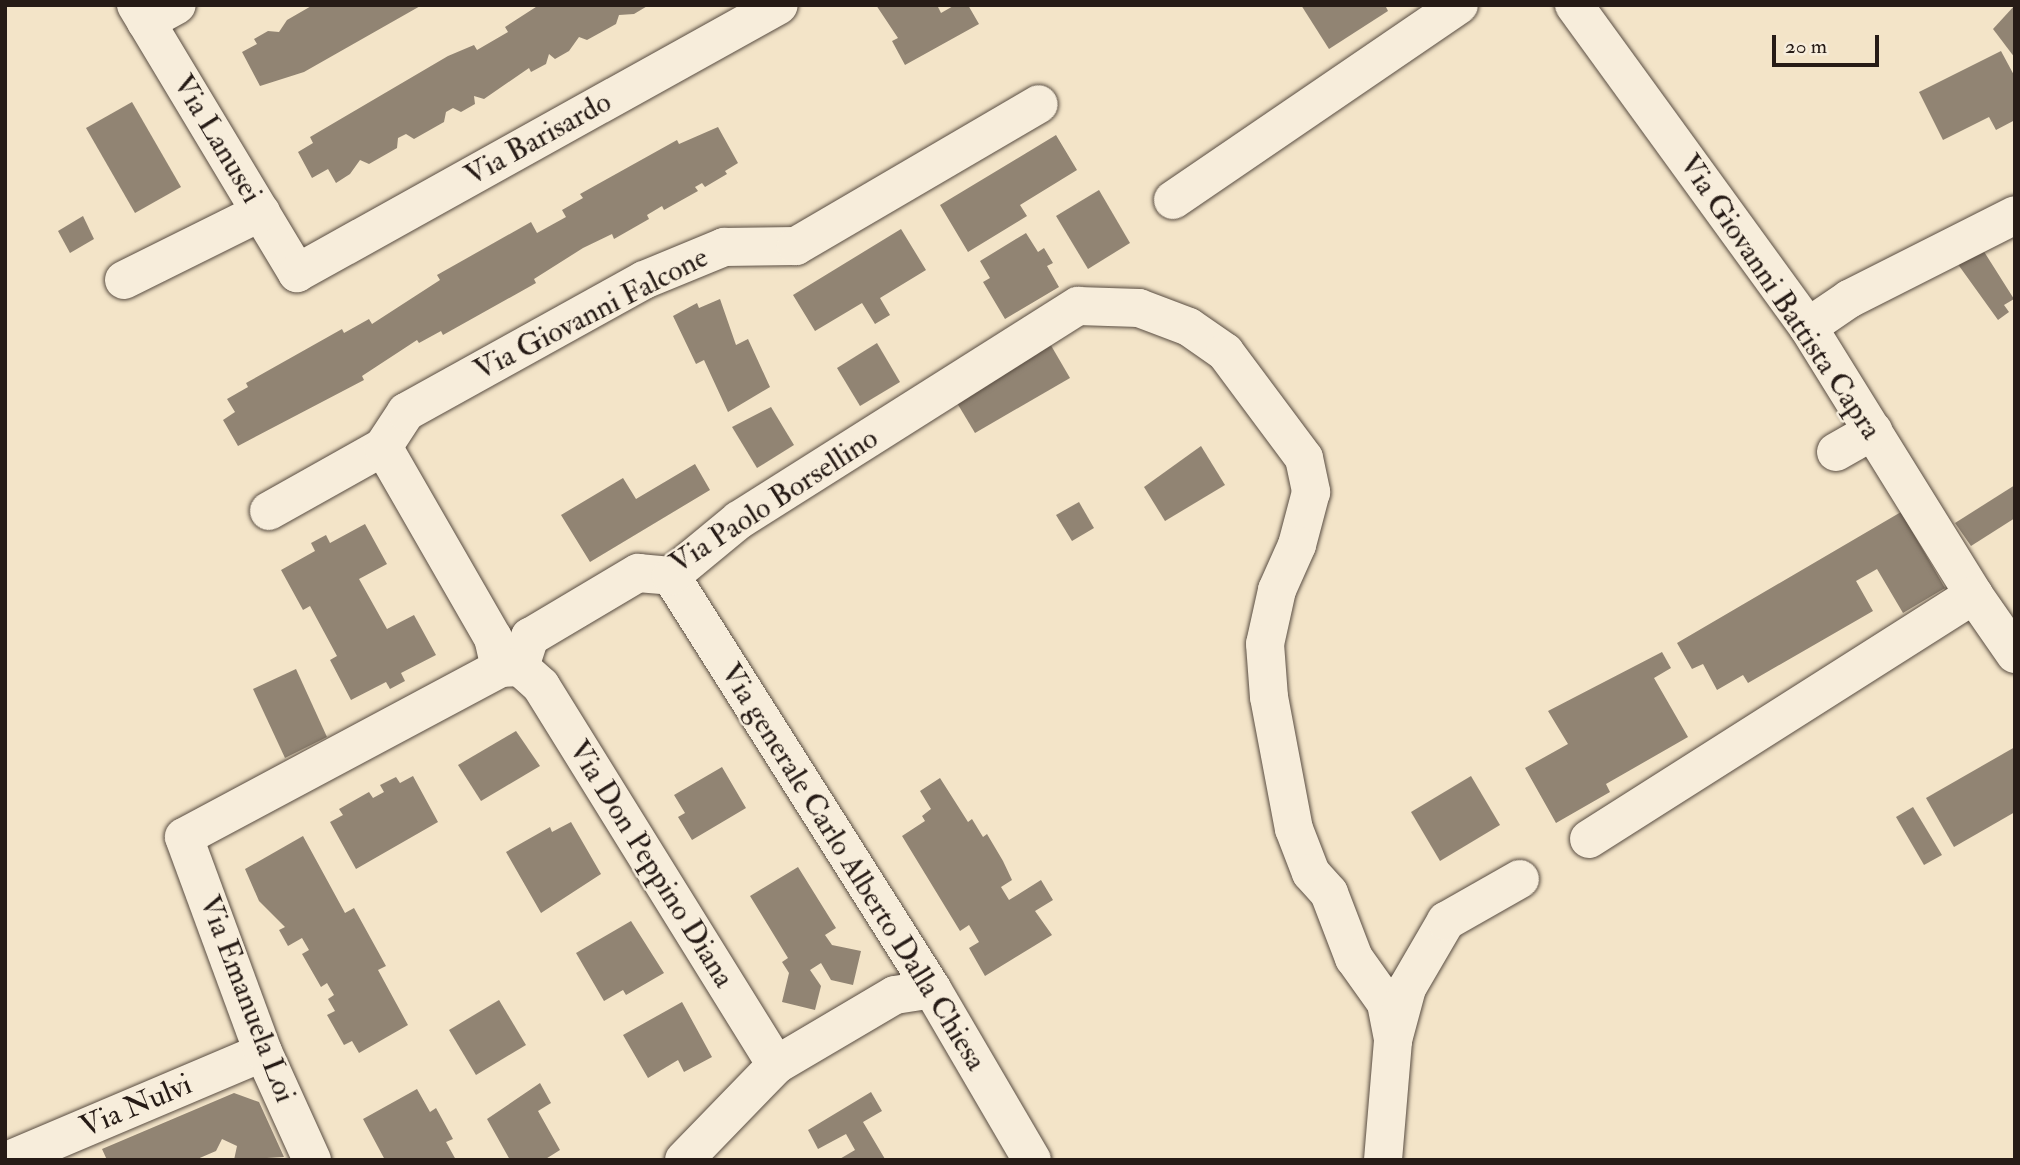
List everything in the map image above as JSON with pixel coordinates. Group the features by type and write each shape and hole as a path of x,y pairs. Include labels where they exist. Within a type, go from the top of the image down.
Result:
{"street":[{"name":"Via Barisardo","path":"297,274 779,5"},
{"path":"1173,200 1459,5"},
{"name":"Via Giovanni Battista Capra","path":"1574,5 1808,327 1974,595 2015,654"},
{"name":"Via Lanusei","path":"153,11 297,274"},
{"name":"Via Giovanni Falcone","path":"269,511 383,447 406,412 644,280 724,247 796,246 1040,104"},
{"path":"124,280 261,212"},
{"path":"1808,327 1849,299 2015,215"},
{"name":"Via Paolo Borsellino","path":"510,668 530,637 638,573 671,576 739,520 1078,306 1139,308 1189,327 1224,352 1304,458 1311,492 1297,545 1277,590 1265,644 1269,697 1294,829 1311,873 1329,893 1354,958 1386,1003 1392,1040"},
{"path":"1836,452 1873,431"},
{"path":"383,447 510,668"},
{"name":"Via generale Carlo Alberto Dalla Chiesa","path":"671,576 932,989 1032,1160"},
{"path":"1589,839 1974,595"},
{"name":"Via Emanuela Loi","path":"312,1160 263,1052 184,837 510,668"},
{"name":"Via Don Peppino Diana","path":"510,668 541,686 776,1065"},
{"path":"1383,1160 1392,1040 1407,988 1446,921 1520,878"},
{"path":"684,1160 776,1065 895,995 932,989"},
{"name":"Via Nulvi","path":"9,1160 263,1052"}],"building":[{"path":"313,5 422,5 304,72 260,86 242,52 257,44 254,39 268,31 279,32 287,20"},
{"path":"539,5 649,5 634,14 619,15 616,24 587,40 579,37 569,51 555,59 549,54 546,64 531,72 529,68 484,99 474,96 475,104 461,112 453,108 446,112 444,122 414,139 406,134 398,138 397,148 369,164 360,160 350,174 336,183 328,169 312,178 298,152 313,143 310,137 448,56 474,45 477,50 508,32 505,27"},
{"path":"876,5 937,5 941,13 955,5 968,5 979,24 905,65 892,41 898,38"},
{"path":"1301,5 1385,5 1388,11 1329,49"},
{"path":"2015,5 2015,58 1993,29"},
{"path":"2001,51 2015,77 2015,120 1996,130 1989,117 1943,140 1919,92"},
{"path":"132,102 181,187 135,213 86,128"},
{"path":"718,127 738,163 725,171 727,174 705,187 702,183 695,187 698,191 664,210 662,206 647,215 649,219 614,239 612,234 583,248 534,279 536,283 443,335 441,331 419,343 417,340 362,376 364,380 238,446 223,420 235,412 227,399 248,387 246,383 342,329 344,333 369,319 372,324 440,280 437,275 531,222 537,233 566,217 562,210 583,198 580,194 677,140 679,144"},
{"path":"1056,135 1077,170 1020,205 1027,216 968,252 940,205"},
{"path":"1099,190 1130,243 1088,269 1056,216"},
{"path":"83,216 94,239 70,253 58,231"},
{"path":"901,229 926,270 880,298 890,315 875,324 862,303 815,331 793,295"},
{"path":"1026,233 1038,252 1044,248 1053,263 1047,266 1059,287 1005,319 983,282 990,278 980,261"},
{"path":"1983,250 2014,299 2004,305 2009,312 1998,320 1957,263"},
{"path":"720,299 736,345 748,339 770,387 728,412 704,360 696,364 673,316 697,303 699,308"},
{"path":"1049,342 1070,378 975,433 954,398"},
{"path":"877,343 900,382 860,406 837,368"},
{"path":"771,407 794,445 757,468 732,427"},
{"path":"1201,446 1225,485 1165,521 1144,487"},
{"path":"695,464 710,490 590,562 561,515 623,478 636,499"},
{"path":"2015,485 2015,518 1971,546 1955,523"},
{"path":"1079,502 1094,528 1072,541 1056,515"},
{"path":"1901,512 1945,588 1903,613 1877,569 1856,581 1873,611 1748,683 1743,675 1717,690 1703,664 1692,669 1677,643"},
{"path":"365,524 387,564 359,579 387,629 414,615 436,655 401,673 405,681 390,689 386,682 351,700 330,660 337,656 310,606 303,610 281,570 315,551 311,543 326,535 330,543"},
{"path":"1662,652 1671,668 1654,678 1688,737 1606,784 1610,792 1556,823 1525,768 1568,744 1548,711"},
{"path":"296,669 327,737 285,758 253,689"},
{"path":"516,731 540,766 481,801 458,765"},
{"path":"2015,747 2015,812 1954,847 1926,798"},
{"path":"722,767 746,808 692,840 678,817 685,813 674,795"},
{"path":"413,776 438,822 356,869 330,822 343,815 339,809 369,792 373,798 384,792 380,785 396,777 400,783"},
{"path":"1471,776 1500,825 1440,861 1411,812"},
{"path":"940,778 968,822 972,819 983,837 987,834 1003,861 1012,880 1001,887 1009,900 1041,880 1053,900 1035,911 1052,935 985,976 969,948 979,942 969,925 960,931 902,836 925,821 922,816 931,809 920,791"},
{"path":"1913,807 1942,855 1924,865 1896,817"},
{"path":"571,822 601,874 541,913 506,852 550,827 552,832"},
{"path":"303,836 345,913 354,908 386,966 378,970 408,1025 359,1053 352,1041 344,1045 327,1015 335,1011 328,999 334,995 327,983 321,987 302,954 309,950 302,938 288,946 279,930 285,927 259,901 245,869"},
{"path":"798,867 836,928 825,935 832,945 861,951 853,985 831,980 821,963 810,970 821,986 815,1010 782,1002 789,973 782,962 788,958 750,896"},
{"path":"631,921 664,973 626,995 623,990 604,1001 576,953"},
{"path":"499,1000 526,1045 476,1075 449,1030"},
{"path":"682,1002 712,1057 684,1072 678,1060 648,1078 623,1035"},
{"path":"540,1083 551,1103 538,1111 560,1150 544,1160 510,1160 487,1119"},
{"path":"417,1089 430,1112 436,1108 453,1139 446,1142 456,1160 385,1160 363,1119"},
{"path":"871,1092 882,1111 863,1122 885,1159 838,1160 855,1150 846,1134 818,1149 808,1130"},
{"path":"234,1093 259,1102 284,1157 234,1160 237,1146 222,1139 216,1151 195,1160 107,1160 102,1149"}]}
